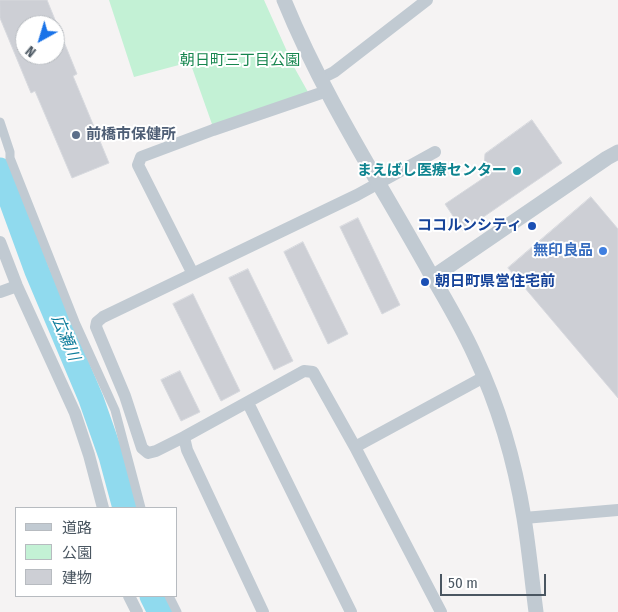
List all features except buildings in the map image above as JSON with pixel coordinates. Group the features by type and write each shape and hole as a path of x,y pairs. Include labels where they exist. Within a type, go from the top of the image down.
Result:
{"street":[{"path":"284,0 323,85 433,277 465,336 484,377 500,419 513,466 524,518 536,612"},
{"path":"193,274 138,165 142,158 323,85 334,72 427,0"},
{"path":"0,122 10,152 10,158 32,215 82,337 115,410 141,507"},
{"path":"435,152 357,195 103,317 97,322 96,327 125,396 142,448 148,453 184,437 304,371 310,371 315,375 355,446 441,612"},
{"path":"433,277 618,152"},
{"path":"0,242 17,286 75,413 89,455 103,507"},
{"path":"0,292 17,286"},
{"path":"355,446 484,377"},
{"path":"248,403 351,612"},
{"path":"184,437 187,450 263,612"},
{"path":"524,518 618,510"},
{"path":"130,597 137,612"},
{"path":"170,597 177,612"}],"green space":[{"name":"朝日町三丁目公園","path":"109,0 264,0 294,67 308,92 213,127 190,62 134,77"}],"waterway":[{"name":"広瀬川","path":"0,170 37,271 91,399 111,456 125,507"},
{"name":"広瀬川","path":"152,597 160,612"}],"place":[{"name":"前橋市保健所","path":"76,135"},
{"name":"まえばし医療センター","path":"517,171"},
{"name":"ココルンシティ","path":"532,226"},
{"name":"無印良品","path":"603,251"},
{"name":"朝日町県営住宅前","path":"425,282"}]}
